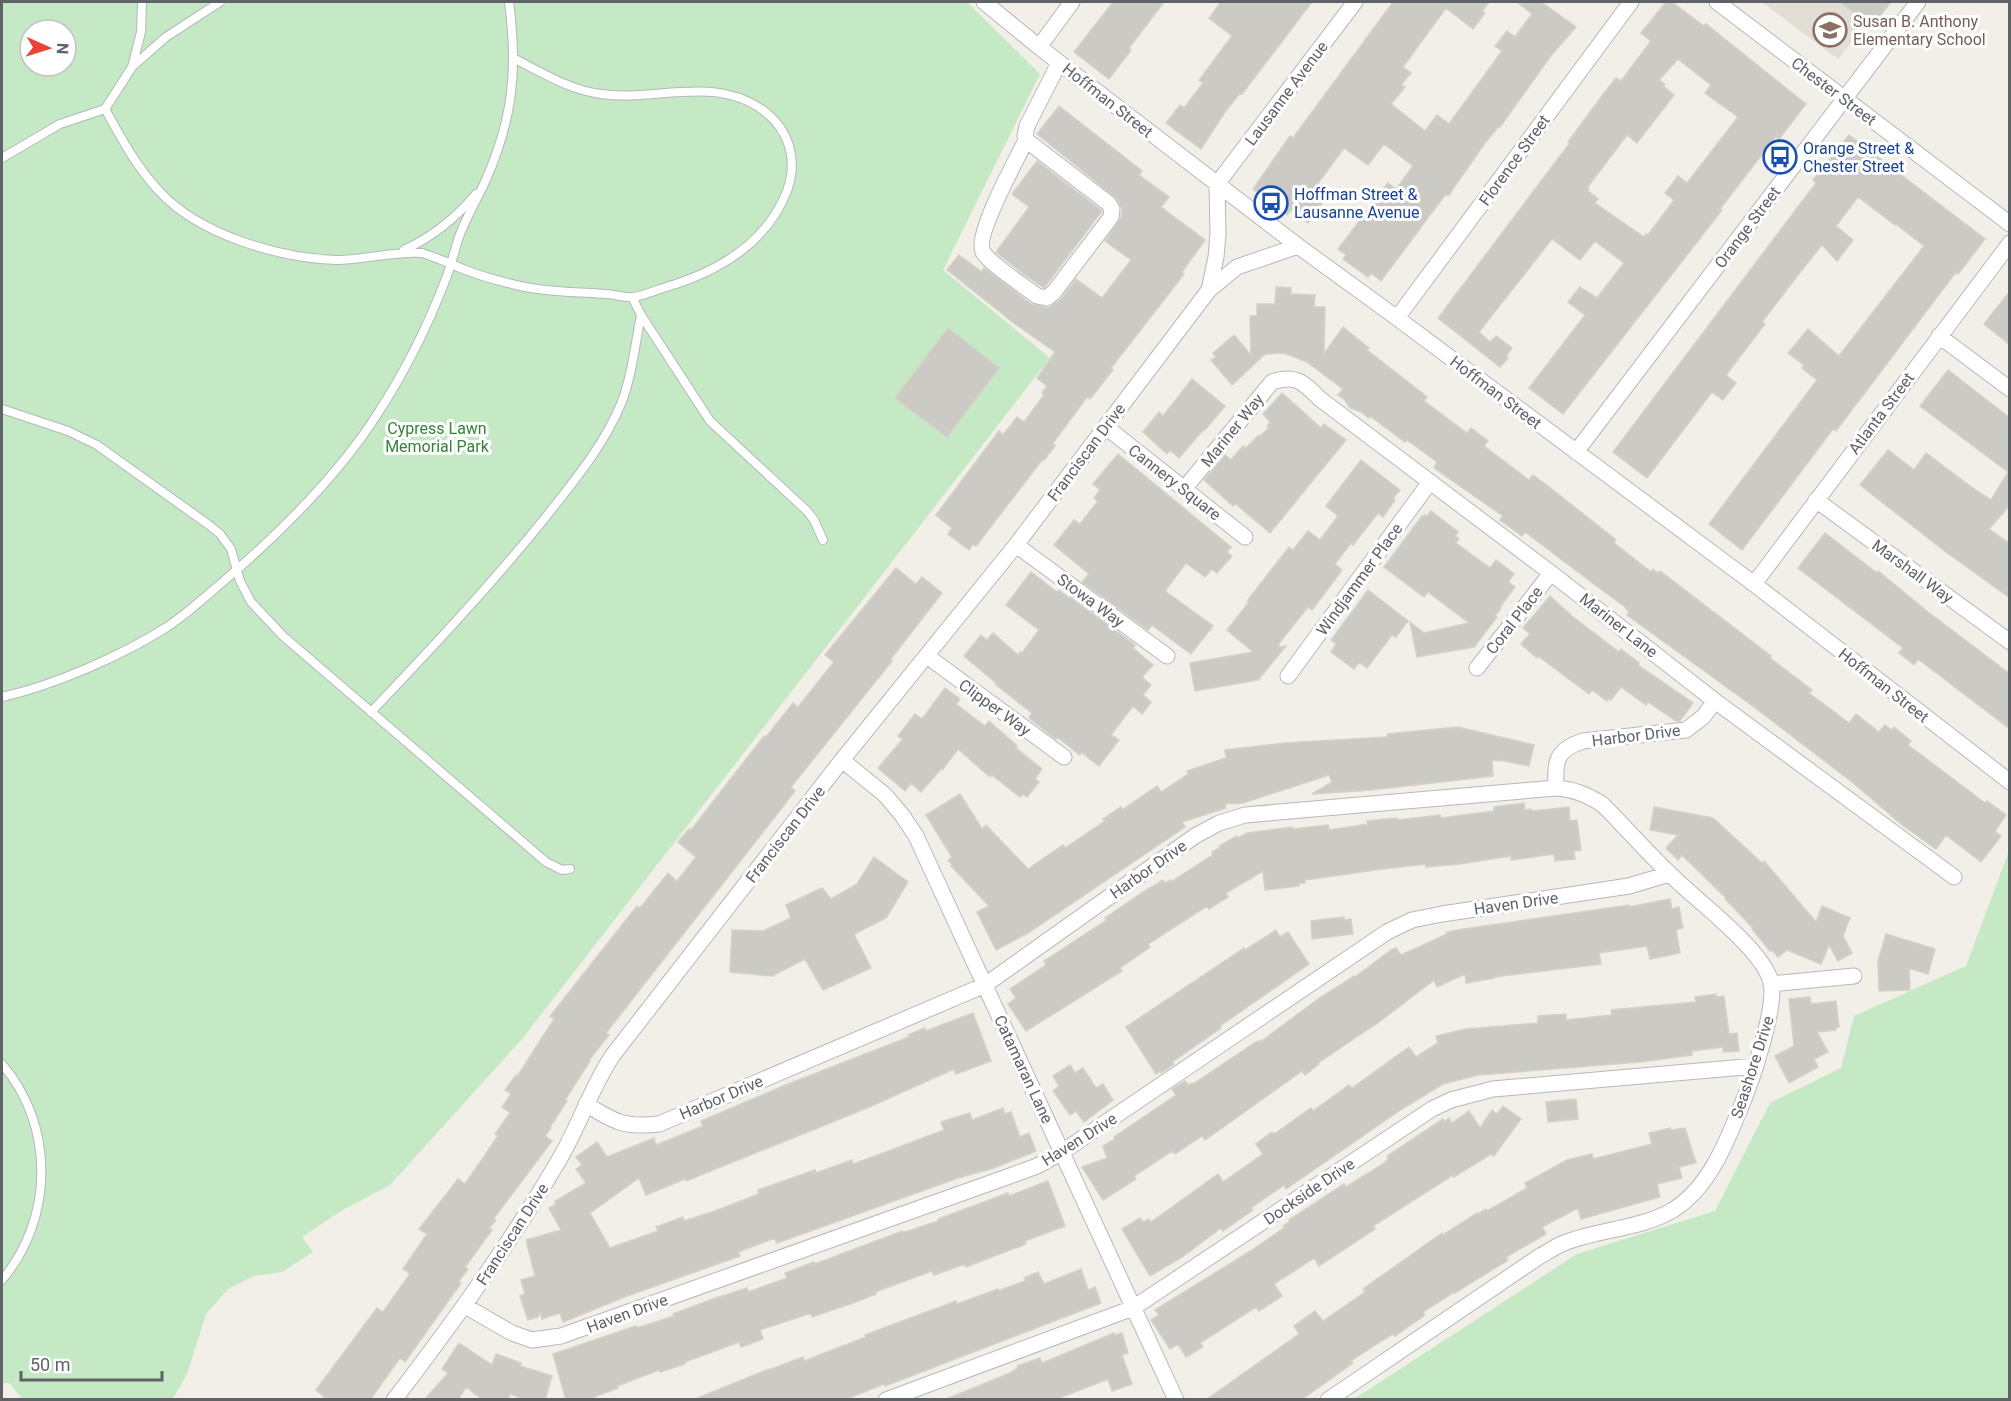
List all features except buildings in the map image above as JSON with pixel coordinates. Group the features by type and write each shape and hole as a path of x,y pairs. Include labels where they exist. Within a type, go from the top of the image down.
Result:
{"street":[{"name":"Hoffman Street","path":"984,2 1059,63 1298,246 1754,584 2010,782"},
{"path":"1039,47 1072,2"},
{"name":"Lausanne Avenue","path":"1217,184 1355,2"},
{"name":"Florence Street","path":"1397,318 1631,2"},
{"name":"Chester Street","path":"1717,2 2010,224"},
{"name":"Orange Street","path":"1576,452 1918,2"},
{"path":"1026,140 1108,203 1112,209 1111,217 1047,298 1037,296 988,259 981,248 981,241 986,225 1026,140 1027,126 1059,63"},
{"name":"Franciscan Drive","path":"1209,290 1218,234 1217,184"},
{"name":"Atlanta Street","path":"1754,584 2010,243"},
{"name":"Franciscan Drive","path":"394,1400 465,1306 558,1164 600,1074 613,1055 843,760 1016,545 1209,290 1237,267 1298,246"},
{"path":"1939,336 2010,389"},
{"name":"Mariner Lane","path":"1283,378 1296,379 1306,385 1320,399 1715,700 1954,877"},
{"name":"Mariner Way","path":"1184,489 1261,393 1272,382 1283,378"},
{"name":"Cannery Square","path":"1106,427 1245,537"},
{"name":"Windjammer Place","path":"1288,676 1430,482"},
{"name":"Marshall Way","path":"1816,500 2010,642"},
{"name":"Stowa Way","path":"1016,545 1167,656"},
{"name":"Coral Place","path":"1477,668 1551,573"},
{"name":"Clipper Way","path":"927,656 1064,757"},
{"name":"Harbor Drive","path":"586,1104 612,1121 638,1126 658,1124 985,985 1195,836 1219,823 1245,815 1556,788 1557,761 1562,751 1570,745 1582,741 1686,730 1703,717 1715,700"},
{"name":"Catamaran Lane","path":"843,760 885,795 916,836 1176,1400"},
{"path":"1556,788 1572,789 1602,804 1670,874 1748,946 1765,967 1771,984 1854,976"},
{"name":"Haven Drive","path":"465,1306 512,1333 532,1340 561,1336 1007,1177 1037,1166 1062,1152 1387,932 1412,920 1629,886 1670,874"},
{"name":"Seashore Drive","path":"1328,1400 1540,1256 1563,1243 1653,1219 1689,1198 1703,1183 1734,1124 1756,1066 1771,1005 1771,984"},
{"name":"Dockside Drive","path":"886,1400 1133,1308 1432,1110 1451,1100 1493,1089 1756,1066"}],"lane":[{"path":"132,67 141,32 142,2"},
{"path":"2,158 60,124 105,109 132,67 166,37 220,2"},
{"path":"2,697 49,683 130,648 181,617 237,570 308,500 377,414 403,369 440,294 460,235 485,182 506,123 512,88 513,58 509,2"},
{"path":"105,109 140,167 162,195 188,215 217,230 269,249 305,257 354,260 422,253 497,280 535,289 632,297 680,283 717,267 747,247 778,209 790,183 793,170 792,156 783,132 775,121 757,106 733,96 707,91 619,96 587,92 513,58"},
{"path":"397,254 439,230 465,206 485,182"},
{"path":"632,297 706,417 807,511 820,530 823,540"},
{"path":"371,712 481,594 548,514 600,446 618,411 628,382 641,315"},
{"path":"2,408 68,431 111,454 220,534 231,549 240,581 251,602 283,636 546,862 554,868 570,869"},
{"path":"2,1064 11,1075 30,1110 39,1139 42,1169 38,1210 31,1231 21,1252 2,1280"}],"shaded area":[{"name":"Susan B. Anthony Elementary School","path":"1762,2 1883,2 1838,59"}],"green space":[{"name":"Cypress Lawn Memorial Park","path":"2,2 967,2 1040,74 943,270 1050,358 522,1039 390,1185 341,1211 302,1237 313,1252 282,1272 254,1276 228,1289 206,1314 187,1374 173,1399 23,1399 9,1383 2,1383"},
{"path":"2009,851 2009,1399 1354,1399 1577,1254 1715,1211 1770,1103 1841,1068 1854,1016 1966,966"}],"place":[{"name":"Susan B. Anthony Elementary School","path":"1830,30"},
{"name":"Orange Street & Chester Street","path":"1780,157"},
{"name":"Hoffman Street & Lausanne Avenue","path":"1271,203"}]}
